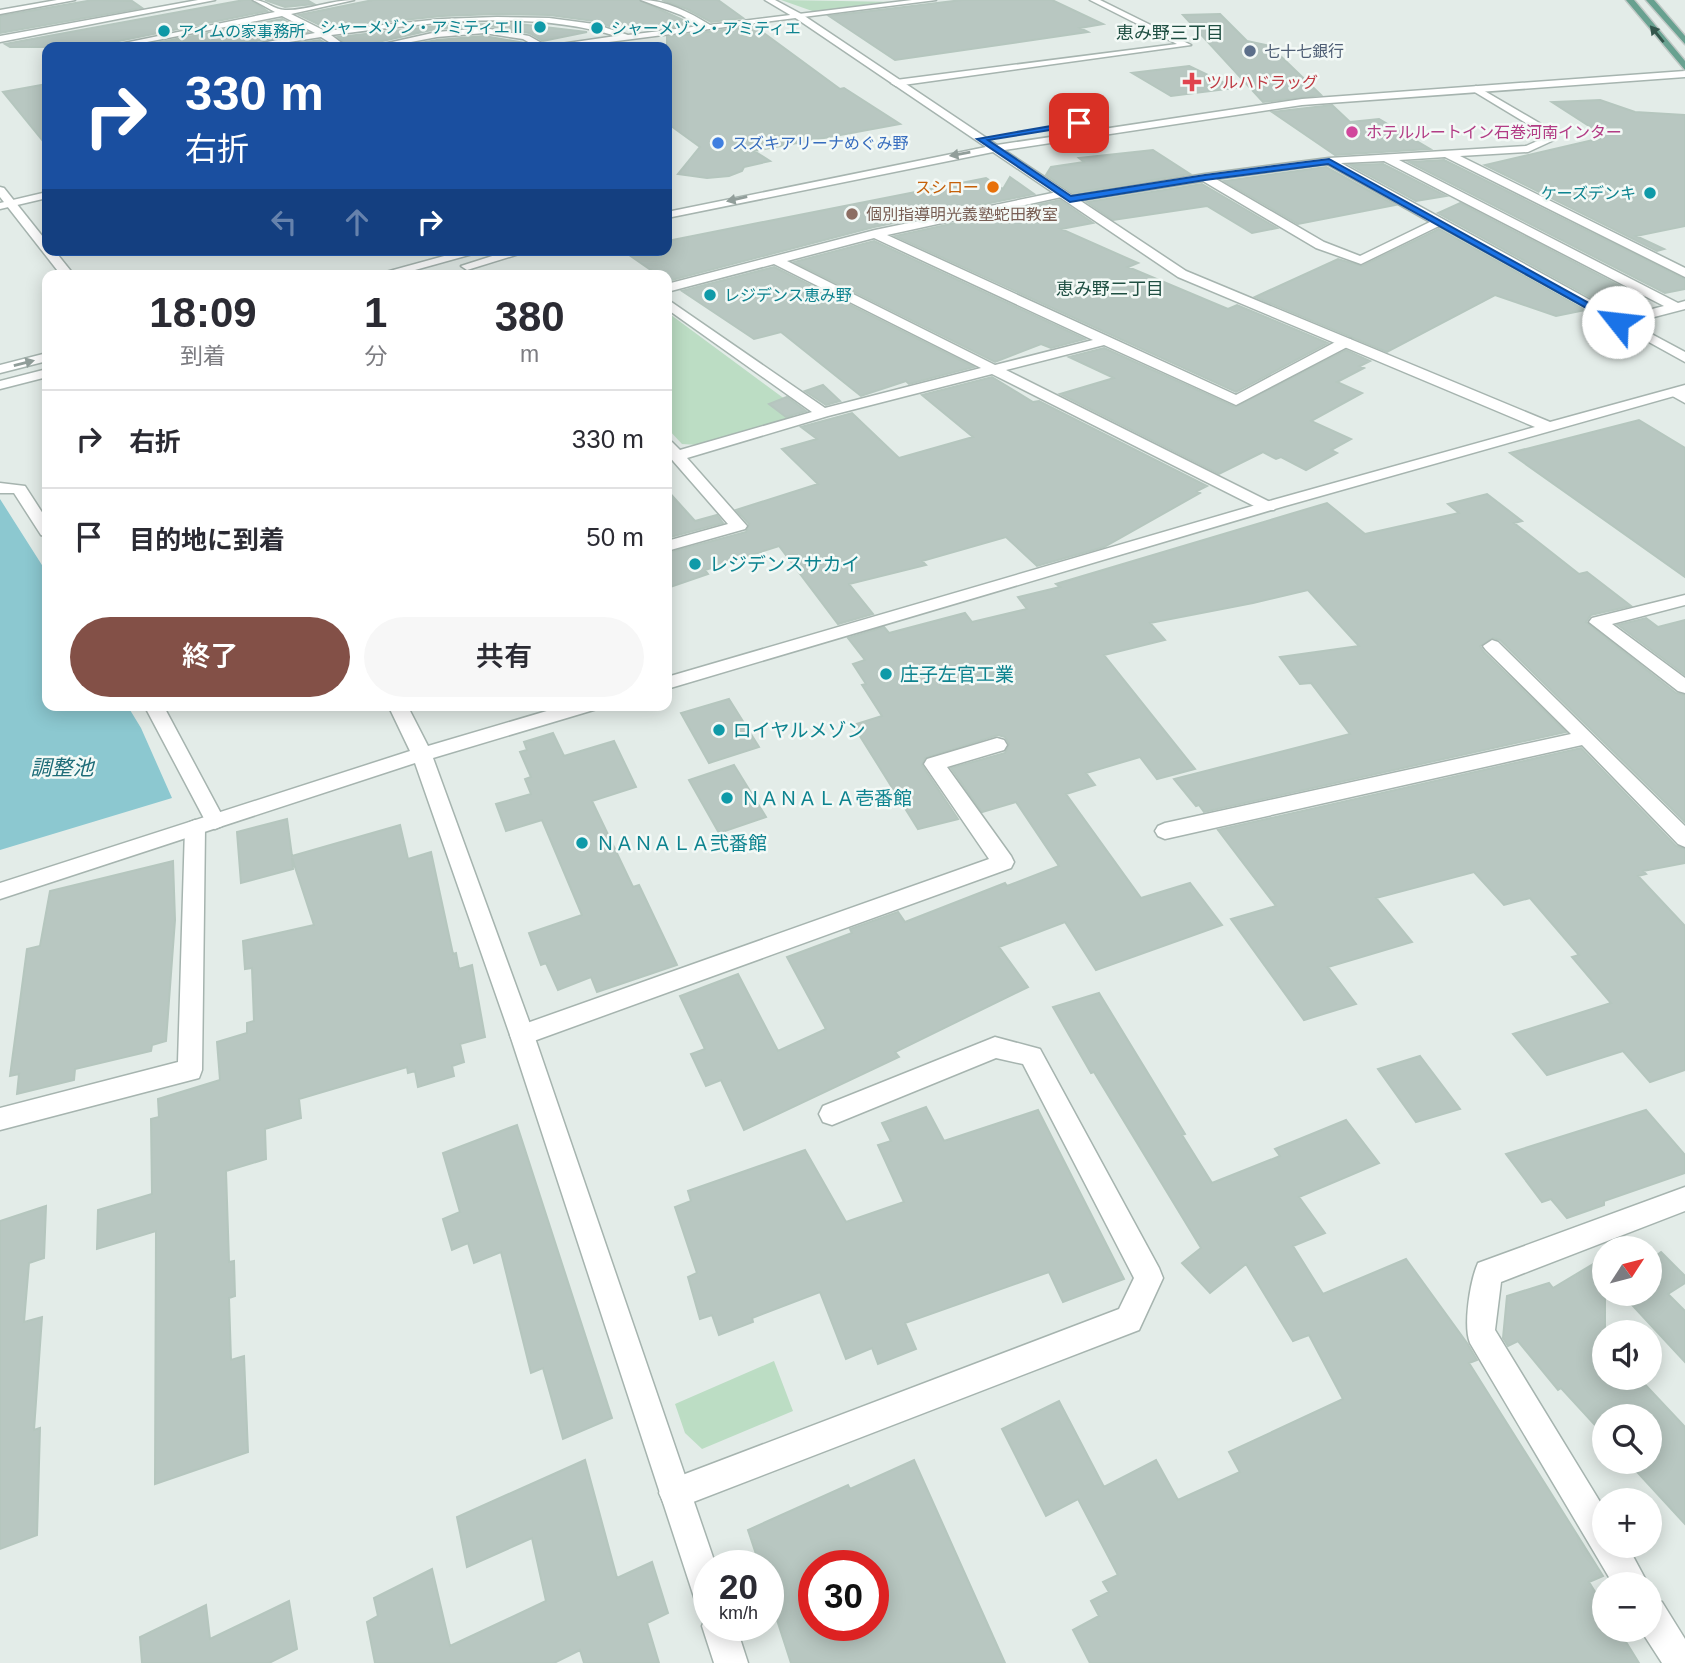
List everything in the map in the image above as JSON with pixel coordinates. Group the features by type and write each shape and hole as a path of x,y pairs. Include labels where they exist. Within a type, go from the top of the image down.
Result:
{"main road":[{"path":"1630,0 1685,68"},
{"path":"1650,0 1685,41"}],"street":[{"path":"0,12 71,0"},
{"path":"0,39 211,0"},
{"path":"257,0 335,42"},
{"path":"135,42 350,0"},
{"path":"645,0 684,13 709,28"},
{"path":"769,0 800,17 1182,274 1548,427"},
{"path":"594,42 932,0"},
{"path":"896,83 1187,45 1094,0"},
{"path":"542,10 596,21 616,28 629,38"},
{"path":"269,42 413,13"},
{"path":"399,42 433,35 471,32 519,36 532,42"},
{"path":"892,156 1079,123 1296,96 1685,68"},
{"path":"672,214 994,148 1303,102 1685,74"},
{"path":"672,287 875,234 1066,196 1329,161 1528,149 1549,140 1549,134 1539,126 1476,89"},
{"path":"1447,154 1685,273"},
{"path":"1386,158 1681,306"},
{"path":"1329,161 1685,358"},
{"path":"1205,177 1320,245 1361,260 1439,222"},
{"path":"672,204 742,187"},
{"path":"0,190 5,205 42,244"},
{"path":"5,205 42,196"},
{"path":"875,234 1236,401 1346,342"},
{"path":"53,256 64,270"},
{"path":"401,270 457,256"},
{"path":"451,270 503,256"},
{"path":"774,259 1268,507"},
{"path":"1618,322 1681,306"},
{"path":"672,307 823,413"},
{"path":"672,545 739,526 672,450 1102,341"},
{"path":"0,369 42,358"},
{"path":"1,385 42,374"},
{"path":"672,682 1548,427 1681,394"},
{"path":"0,488 19,489 42,524"},
{"path":"1685,600 1598,622 1685,687"},
{"path":"1492,646 1586,737 1685,839"},
{"path":"0,1119 190,1070 205,824 156,711"},
{"path":"400,711 422,754 522,1035 695,1550"},
{"path":"0,891 422,754 569,711"},
{"path":"1165,831 1586,737"},
{"path":"522,1035 1003,862 934,764 997,745"},
{"path":"676,1493 1129,1320 1149,1278 1031,1056 995,1047 832,1114"},
{"path":"1592,1518 1480,1333 1488,1273 1685,1199"},
{"path":"1662,1633 1681,1663"},
{"path":"724,1641 731,1663"}],"green space":[{"path":"781,0 901,2 815,12"},
{"path":"672,316 797,408 792,418 698,445 682,444 672,433"},
{"path":"774,1361 793,1411 702,1449 685,1433 675,1404"}],"water":[{"name":"調整池","path":"0,499 42,565 42,711 131,711 172,798 0,850"}],"building":[{"path":"93,0 132,1 142,8 0,33 0,16"},
{"path":"244,0 251,0 267,11 114,42 42,42 42,47 10,47 5,44"},
{"path":"265,0 307,0 314,4 285,7"},
{"path":"373,0 639,0 692,24 667,28 667,24 643,28 638,25 618,29 594,21 549,15 497,14 442,16 326,28 299,15"},
{"path":"662,0 718,0 743,18 711,22"},
{"path":"962,0 1052,0 1103,24 1080,28 1088,32 895,60 829,16"},
{"path":"1220,14 1247,41 1270,46 1321,95 1263,102 1183,15"},
{"path":"282,19 307,32 251,42 160,42"},
{"path":"510,23 587,32 543,41 529,33 484,25 436,29 378,42 344,42 338,37 438,26"},
{"path":"754,26 840,89 844,88 900,124 754,151 770,161 744,167 742,171 729,176 707,178 678,174 700,147 672,127 672,42 667,42 667,37"},
{"path":"484,36 519,42 426,42"},
{"path":"1189,66 1235,88 1171,96 1132,73"},
{"path":"42,85 42,140 3,92"},
{"path":"1600,100 1635,112 1685,115 1685,226 1636,236 1664,249 1657,251 1485,165 1606,137 1552,102"},
{"path":"1332,105 1350,122 1379,119 1430,149 1335,155 1272,112"},
{"path":"1153,150 1190,174 1073,193 1046,175 1051,167 1084,162 1079,158"},
{"path":"1444,160 1685,279 1685,289 1665,293 1409,162"},
{"path":"1383,164 1446,196 1416,201 1350,165"},
{"path":"1326,167 1395,205 1298,224 1224,181"},
{"path":"1010,177 1034,194 874,227 672,280 672,270 651,270 631,256 672,256 672,240 986,178 1003,189"},
{"path":"1202,184 1277,228 1252,233 1207,206 1113,220 1087,202"},
{"path":"1060,200 1093,223 1061,229 1138,263 1128,267 1228,309 1237,305 1328,343 1236,392 895,236"},
{"path":"1460,203 1643,298 1606,306 1438,213"},
{"path":"1439,229 1585,310 1556,316 1495,295 1387,352 1255,297 1338,259 1362,266"},
{"path":"874,241 1085,339 1051,348 1041,344 995,362 794,262"},
{"path":"774,267 974,367 909,384 906,381 861,396 781,332 754,339 682,291"},
{"path":"1104,348 1235,407 1346,350 1370,361 1360,366 1364,368 1337,382 1362,393 1311,421 1351,439 1331,450 1337,453 1306,470 1281,457 1276,459 1263,452 1219,474 1060,394 1114,378 1069,357"},
{"path":"992,377 1033,402 1039,401 1207,486 1197,491 1200,493 1104,547 1037,566 1006,537 922,561 926,565 849,584 873,614 838,624 779,546 705,570 708,574 672,586 672,552 746,532 749,524 736,510 818,484 782,449 817,439 801,427 852,413 899,458 973,437 922,395"},
{"path":"823,385 840,401 826,405 805,391"},
{"path":"787,397 806,411 786,417 769,404"},
{"path":"1639,420 1685,448 1685,577 1510,453"},
{"path":"1487,494 1522,521 1514,523 1579,574 1587,572 1631,606 1591,615 1586,622 1676,693 1685,695 1685,822 1500,640 1493,638 1480,646 1484,652 1566,732 1204,812 1174,779 1350,734 1311,683 1300,684 1280,657 1359,646 1308,590 1150,623 1165,640 1104,655 1195,769 1157,779 1140,757 1086,773 1095,785 1066,794 1141,898 1190,883 1222,925 1096,970 1065,922 999,947 1028,987 895,1052 899,1057 744,1130 721,1080 706,1086 691,1054 705,1049 680,996 738,974 778,1051 826,1029 787,957 852,933 850,929 898,912 905,922 1005,883 1007,886 1059,866 1016,802 982,812 951,768 1005,753 1009,744 1005,737 998,735 925,758 922,765 958,819 918,829 853,725 882,716 862,685 866,684 853,664 865,660 848,638 884,627 889,633 965,613 972,622 1027,609 1018,597 1060,587 1056,584 1327,503 1365,534 1459,513 1448,504"},
{"path":"672,496 695,521 717,515 723,523 672,537"},
{"path":"1646,618 1658,627 1685,620 1685,675 1618,625"},
{"name":"ロイヤルメゾン","path":"729,699 759,747 709,763 681,713"},
{"path":"553,733 564,756 614,741 636,787 592,801 633,887 639,885 677,965 597,992 591,977 558,990 546,963 541,965 529,933 582,915 542,820 506,831 496,804 531,794 525,779 531,777 520,752 527,750 524,742"},
{"path":"1581,748 1676,846 1685,849 1685,863 1643,871 1646,874 1638,876 1685,926 1685,1070 1650,1082 1623,1051 1547,1075 1513,1034 1611,1003 1572,957 1579,955 1530,898 1504,905 1474,872 1376,898 1412,942 1328,967 1356,1004 1304,1020 1231,919 1276,906 1218,830"},
{"name":"ＮＡＮＡＬＡ壱番館","path":"734,765 766,817 719,833 689,780"},
{"path":"287,819 292,856 400,825 408,859 431,852 453,954 456,953 459,969 472,965 485,1037 460,1044 464,1062 452,1066 454,1076 418,1087 415,1071 408,1073 407,1067 299,1099 301,1118 265,1129 266,1159 226,1171 229,1262 234,1261 235,1296 229,1298 231,1360 244,1356 248,1452 155,1484 156,1231 97,1249 98,1210 152,1194 151,1119 159,1117 158,1099 220,1080 217,1042 247,1033 247,1023 254,1021 252,968 245,969 243,941 314,925 292,858 293,869 241,883 237,832"},
{"path":"173,861 175,920 166,1041 152,1045 151,1051 75,1069 74,1080 17,1094 19,1074 10,1076 27,949 40,946 50,891"},
{"path":"1099,993 1212,1183 1280,1156 1275,1149 1346,1120 1379,1163 1299,1197 1325,1233 1293,1246 1323,1294 1406,1259 1467,1343 1477,1360 1469,1363 1600,1572 1592,1572 1592,1581 1589,1582 1592,1587 1592,1642 1626,1642 1639,1663 1090,1663 1073,1630 1099,1616 1091,1601 1109,1592 1103,1582 1118,1575 1078,1499 1046,1516 1002,1429 1059,1401 1104,1487 1156,1460 1178,1500 1240,1472 1229,1452 1343,1399 1309,1335 1293,1341 1246,1264 1210,1293 1182,1263 1201,1248 1094,1072 1091,1073 1053,1007"},
{"path":"1420,1056 1460,1109 1416,1122 1378,1069"},
{"path":"926,1107 944,1141 1038,1110 1124,1279 1063,1302 1049,1272 905,1323 916,1349 878,1364 872,1348 846,1359 820,1292 752,1318 753,1322 719,1335 712,1315 700,1319 688,1277 697,1273 675,1207 691,1201 688,1191 805,1150 846,1222 904,1202 878,1145 891,1141 882,1123"},
{"path":"1646,1110 1685,1155 1685,1173 1604,1201 1604,1205 1567,1218 1551,1199 1542,1202 1506,1154"},
{"path":"517,1125 612,1418 563,1439 543,1368 531,1373 501,1252 474,1263 468,1243 452,1250 443,1219 460,1212 443,1153"},
{"path":"46,1206 44,1258 29,1263 24,1322 42,1317 34,1430 40,1428 37,1535 0,1549 0,1221"},
{"path":"1662,1253 1685,1276 1685,1283 1668,1294 1685,1311 1685,1362 1662,1337 1662,1320 1646,1320 1633,1306 1662,1306"},
{"path":"1592,1265 1592,1306 1605,1306 1605,1320 1592,1320 1592,1390 1650,1390 1685,1427 1685,1524 1662,1499 1662,1488 1652,1488 1639,1474 1662,1474 1662,1404 1592,1404 1592,1422 1561,1388 1558,1390 1518,1341 1508,1346 1503,1338 1507,1296 1549,1283 1553,1288"},
{"path":"585,1460 617,1578 652,1562 668,1613 647,1623 659,1663 584,1663 580,1650 554,1663 375,1663 367,1622 378,1616 374,1598 432,1569 450,1646 546,1601 532,1538 467,1567 457,1517"},
{"path":"914,1460 1005,1663 791,1663 784,1641 784,1550 755,1550 748,1530 848,1485 850,1489"},
{"path":"289,1601 297,1649 269,1663 142,1663 140,1637 206,1605 210,1639"}],"place":[{"name":"シャーメゾン・アミティエⅡ","path":"540,27"},
{"name":"シャーメゾン・アミティエ","path":"597,28"},
{"name":"アイムの家事務所","path":"164,31"},
{"name":"七十七銀行","path":"1250,51"},
{"name":"ツルハドラッグ","path":"1192,82"},
{"name":"ホテルルートイン石巻河南インター","path":"1352,132"},
{"name":"スズキアリーナめぐみ野","path":"718,143"},
{"name":"スシロー","path":"993,187"},
{"name":"ケーズデンキ","path":"1650,193"},
{"name":"個別指導明光義塾蛇田教室","path":"852,214"},
{"name":"レジデンス恵み野","path":"710,295"},
{"name":"レジデンスサカイ","path":"695,564"},
{"name":"庄子左官工業","path":"886,674"},
{"name":"ロイヤルメゾン","path":"719,730"},
{"name":"ＮＡＮＡＬＡ壱番館","path":"727,798"},
{"name":"ＮＡＮＡＬＡ弐番館","path":"582,843"}],"district":[{"name":"恵み野三丁目","path":"1170,33"},
{"name":"恵み野二丁目","path":"1110,289"}],"route":[{"path":"1079,123 981,139 1070,199 1205,177 1329,161 1618,322"}]}
